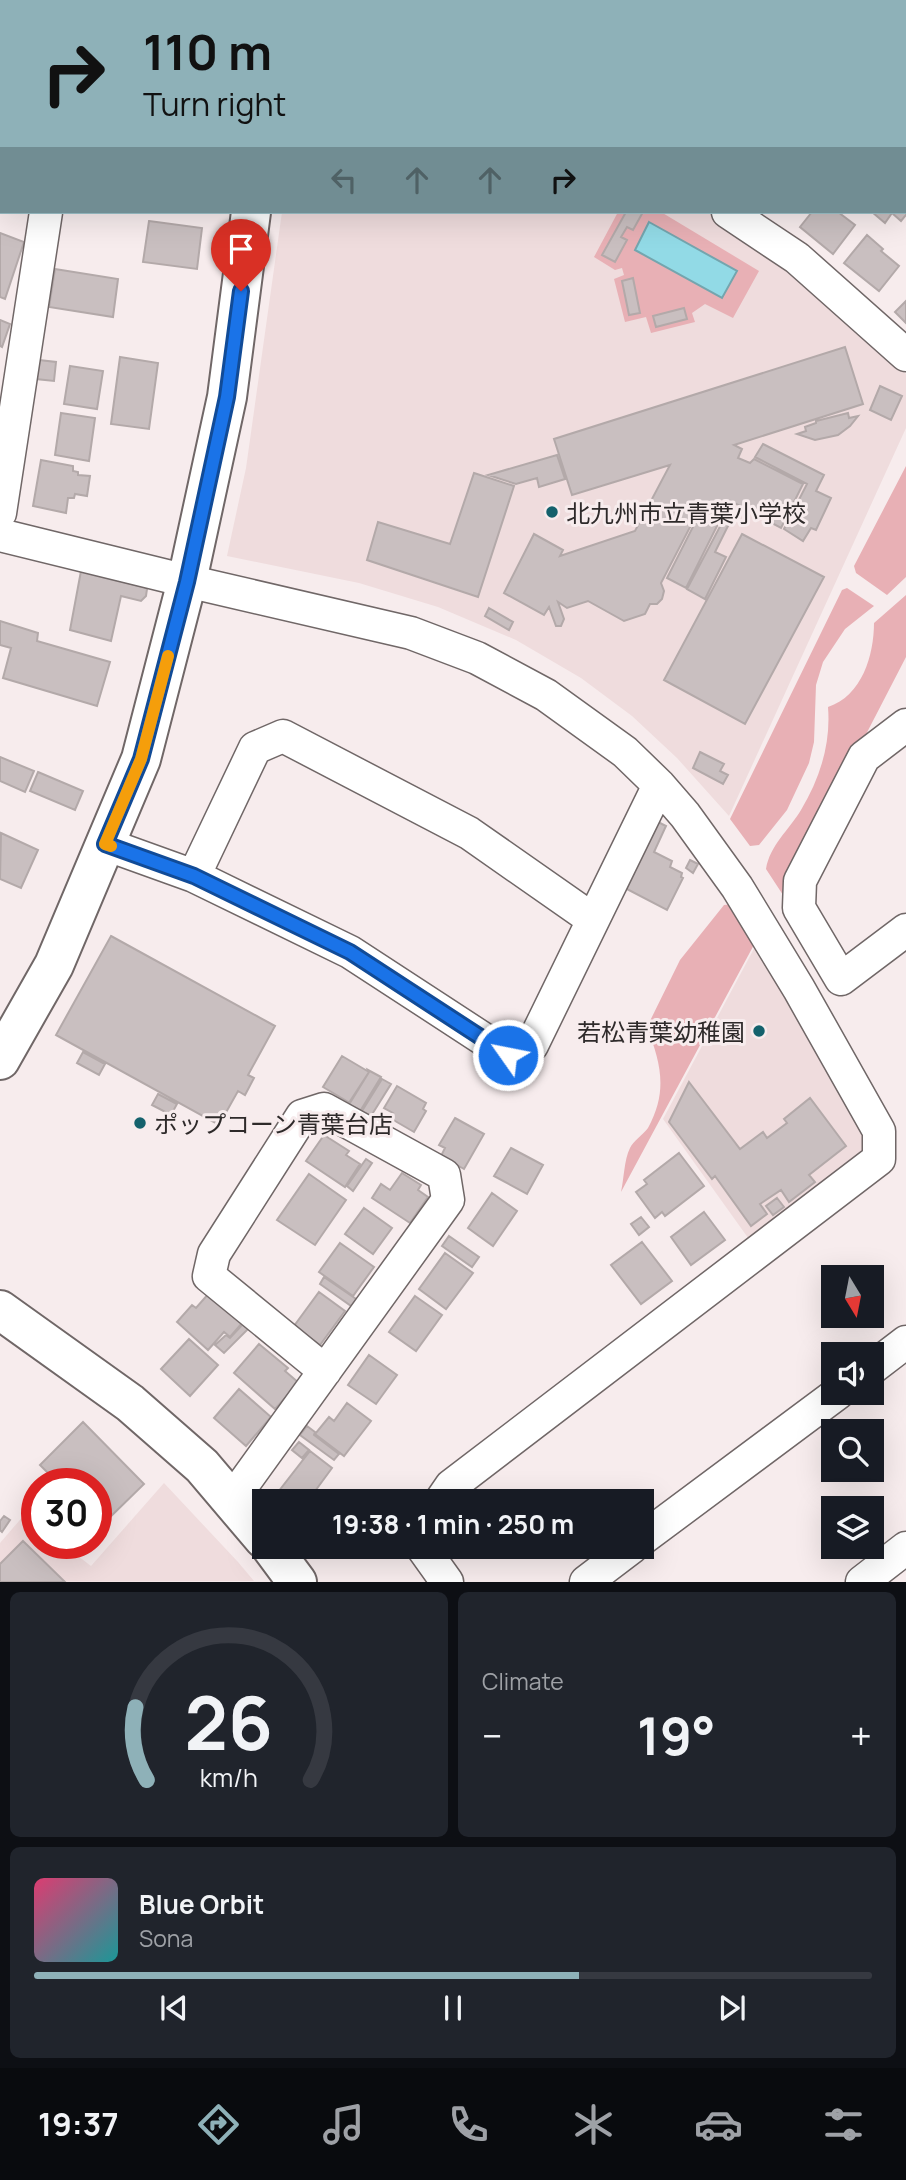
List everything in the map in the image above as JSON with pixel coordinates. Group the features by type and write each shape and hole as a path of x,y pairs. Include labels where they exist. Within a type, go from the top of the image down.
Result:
{"street":[{"path":"0,513 7,415 46,214"},
{"path":"0,1060 54,965 141,759 187,582 227,397 251,214"},
{"path":"731,214 797,258 906,355"},
{"path":"0,535 187,582 411,633 477,658 546,695 625,752 685,815 737,887 799,989 879,1131 879,1158 449,1489"},
{"path":"906,725 864,757 800,881 799,908 841,979 906,930"},
{"path":"194,876 255,748 283,736 469,834 592,919"},
{"path":"105,844 194,876 350,952 508,1055 532,1045 659,785"},
{"path":"231,1501 449,1200 443,1175 324,1109 302,1116 214,1254 209,1276 325,1371"},
{"path":"0,1310 130,1402 202,1466 252,1525"},
{"path":"884,1359 906,1342"},
{"path":"654,1530 822,1405"},
{"path":"862,1581 906,1548"},
{"path":"280,1559 297,1581"},
{"path":"431,1559 447,1581"},
{"path":"586,1581 616,1559"}],"shaded area":[{"name":"北九州市立青葉小学校","path":"282,214 713,214 727,222 853,324 906,374 906,428 729,816 677,758 632,716 581,678 516,640 438,607 359,583 227,556 246,468"},
{"path":"617,214 664,214 759,271 733,318 705,304 692,313 695,322 651,333 646,317 625,322 614,279 624,275 622,268 615,270 594,257"},
{"path":"906,466 906,577 887,595 856,573 854,566"},
{"path":"847,588 874,606 845,629 823,662 816,685 814,742 809,763 787,810 759,845 750,846 730,819 842,590"},
{"path":"906,595 906,657 783,895 766,869 768,860 814,786 826,747 828,707 840,702 857,684 864,673 872,648 874,623"},
{"path":"734,904 756,941 621,1192 628,1153 633,1143 648,1128 660,1090 659,1065 647,1027 680,960 724,905"},
{"name":"若松青葉幼稚園","path":"757,943 868,1138 867,1153 751,1242 663,1119"},
{"path":"164,1483 254,1581 0,1582 0,1543 21,1519 21,1559 82,1559 91,1566 97,1559 112,1559 112,1542"}],"water":[{"path":"649,222 737,271 722,298 635,250"}],"building":[{"path":"625,214 642,214 633,230 627,227 621,237 627,240 615,262 602,255"},
{"path":"810,214 841,214 855,225 833,254 800,227"},
{"path":"874,214 891,214 885,223"},
{"path":"893,214 906,214 901,221"},
{"path":"149,221 202,228 197,269 143,262"},
{"path":"0,233 24,242 5,299 0,297"},
{"path":"867,235 899,266 879,291 844,263"},
{"path":"55,269 118,279 113,317 49,307"},
{"path":"633,278 640,313 629,315 622,281"},
{"path":"906,301 906,323 895,312"},
{"path":"684,308 687,319 656,327 653,316"},
{"path":"0,320 10,324 2,347 0,346"},
{"path":"845,347 863,404 734,445 742,449 738,458 750,463 754,459 803,484 781,528 731,501 724,514 702,504 661,583 664,591 662,599 657,604 650,604 645,614 624,621 588,601 567,608 558,602 564,619 561,626 556,626 549,607 544,615 504,593 534,534 563,550 560,556 635,531 670,465 572,495 554,439"},
{"path":"120,357 158,363 149,429 111,424"},
{"path":"39,360 56,362 54,381 36,379"},
{"path":"70,366 103,371 97,409 64,404"},
{"path":"880,386 902,396 891,420 870,410"},
{"path":"61,413 95,418 89,461 55,455"},
{"path":"848,413 849,418 858,416 838,435 815,440 797,434 806,431 805,427 816,421"},
{"path":"763,444 824,475 816,491 831,498 816,530 811,528 803,541 784,529 807,484 755,457"},
{"path":"557,455 565,479 539,487 537,478 516,484 488,475"},
{"path":"41,460 73,466 73,471 78,472 78,475 90,476 87,496 75,494 74,498 68,498 66,513 33,506"},
{"path":"474,473 514,486 478,597 367,560 378,522 450,544"},
{"path":"703,507 722,516 686,588 667,578"},
{"path":"725,517 731,520 715,552 726,557 705,599 687,589"},
{"path":"742,534 824,577 745,724 664,680"},
{"path":"81,571 147,589 146,596 141,601 121,596 111,641 70,630"},
{"path":"489,608 513,622 509,630 485,616"},
{"path":"0,621 38,633 37,641 110,662 97,706 3,678 11,648 0,645"},
{"path":"700,752 724,764 720,771 728,775 723,784 693,768"},
{"path":"0,757 34,771 25,792 0,781"},
{"path":"38,772 83,791 75,810 30,791"},
{"path":"656,821 666,826 654,852 672,861 670,867 682,873 683,878 667,910 623,887"},
{"path":"1,833 38,850 21,888 0,879"},
{"path":"690,860 698,864 693,873 686,868"},
{"path":"111,936 275,1026 248,1075 254,1078 245,1095 238,1091 219,1125 56,1035"},
{"path":"83,1052 105,1064 99,1075 77,1063"},
{"path":"342,1056 369,1072 350,1103 323,1087"},
{"path":"368,1070 381,1077 359,1113 347,1106"},
{"path":"382,1079 391,1084 371,1116 362,1111"},
{"path":"689,1082 740,1149 763,1132 767,1138 787,1123 784,1119 810,1098 846,1146 809,1175 815,1182 789,1202 781,1190 760,1204 767,1214 751,1226 715,1176 712,1179 669,1122"},
{"path":"397,1086 426,1103 423,1109 426,1111 414,1132 390,1118 393,1113 384,1108"},
{"path":"158,1094 177,1104 171,1115 152,1105"},
{"path":"455,1118 484,1134 464,1169 441,1156 445,1148 439,1145"},
{"path":"324,1135 349,1151 346,1155 360,1164 345,1187 306,1161"},
{"path":"511,1148 543,1165 527,1194 494,1176"},
{"path":"679,1153 704,1186 665,1216 662,1212 655,1218 636,1192 647,1184 644,1180"},
{"path":"366,1159 372,1163 353,1191 347,1186"},
{"path":"402,1173 421,1185 418,1190 428,1197 410,1223 372,1198 381,1184 390,1190"},
{"path":"309,1174 346,1200 315,1245 277,1220"},
{"path":"492,1193 517,1211 493,1246 468,1228"},
{"path":"777,1198 784,1207 773,1215 766,1206"},
{"path":"364,1208 392,1228 373,1254 345,1234"},
{"path":"704,1212 725,1240 691,1265 671,1237"},
{"path":"641,1217 649,1227 639,1235 631,1224"},
{"path":"449,1236 479,1257 472,1267 442,1246"},
{"path":"642,1242 672,1281 641,1304 611,1265"},
{"path":"340,1243 374,1267 353,1296 319,1272"},
{"path":"445,1253 473,1273 446,1309 419,1289"},
{"path":"324,1277 359,1301 354,1308 320,1284"},
{"path":"210,1292 243,1322 230,1337 224,1332 208,1350 177,1322 192,1305 196,1308"},
{"path":"319,1292 345,1311 320,1345 294,1326"},
{"path":"415,1296 442,1315 416,1351 389,1332"},
{"path":"243,1324 248,1329 224,1353 215,1345 226,1335 230,1338"},
{"path":"189,1339 218,1365 190,1396 161,1369"},
{"path":"259,1344 288,1368 285,1371 299,1383 275,1409 234,1373"},
{"path":"369,1355 397,1375 376,1404 348,1385"},
{"path":"239,1389 271,1417 246,1446 214,1418"},
{"path":"347,1403 371,1421 344,1456 315,1434 329,1417 334,1421"},
{"path":"83,1422 144,1484 112,1515 112,1468 43,1468 40,1465"},
{"path":"307,1426 315,1432 314,1435 339,1454 334,1460 300,1435"},
{"path":"299,1442 309,1450 302,1458 292,1450"},
{"path":"310,1451 332,1468 317,1489 280,1489"},
{"path":"4,1516 10,1520 2,1532 0,1521"},
{"path":"21,1543 21,1559 41,1559 65,1582 0,1582 0,1564"}],"slow traffic":[{"path":"111,846 105,844 141,759 168,656"}],"place":[{"name":"北九州市立青葉小学校","path":"552,512"},
{"name":"若松青葉幼稚園","path":"759,1031"},
{"name":"ポップコーン青葉台店","path":"140,1123"}],"route":[{"path":"241,291 227,397 187,582 141,759 105,844 194,876 350,952 508,1055"}]}
